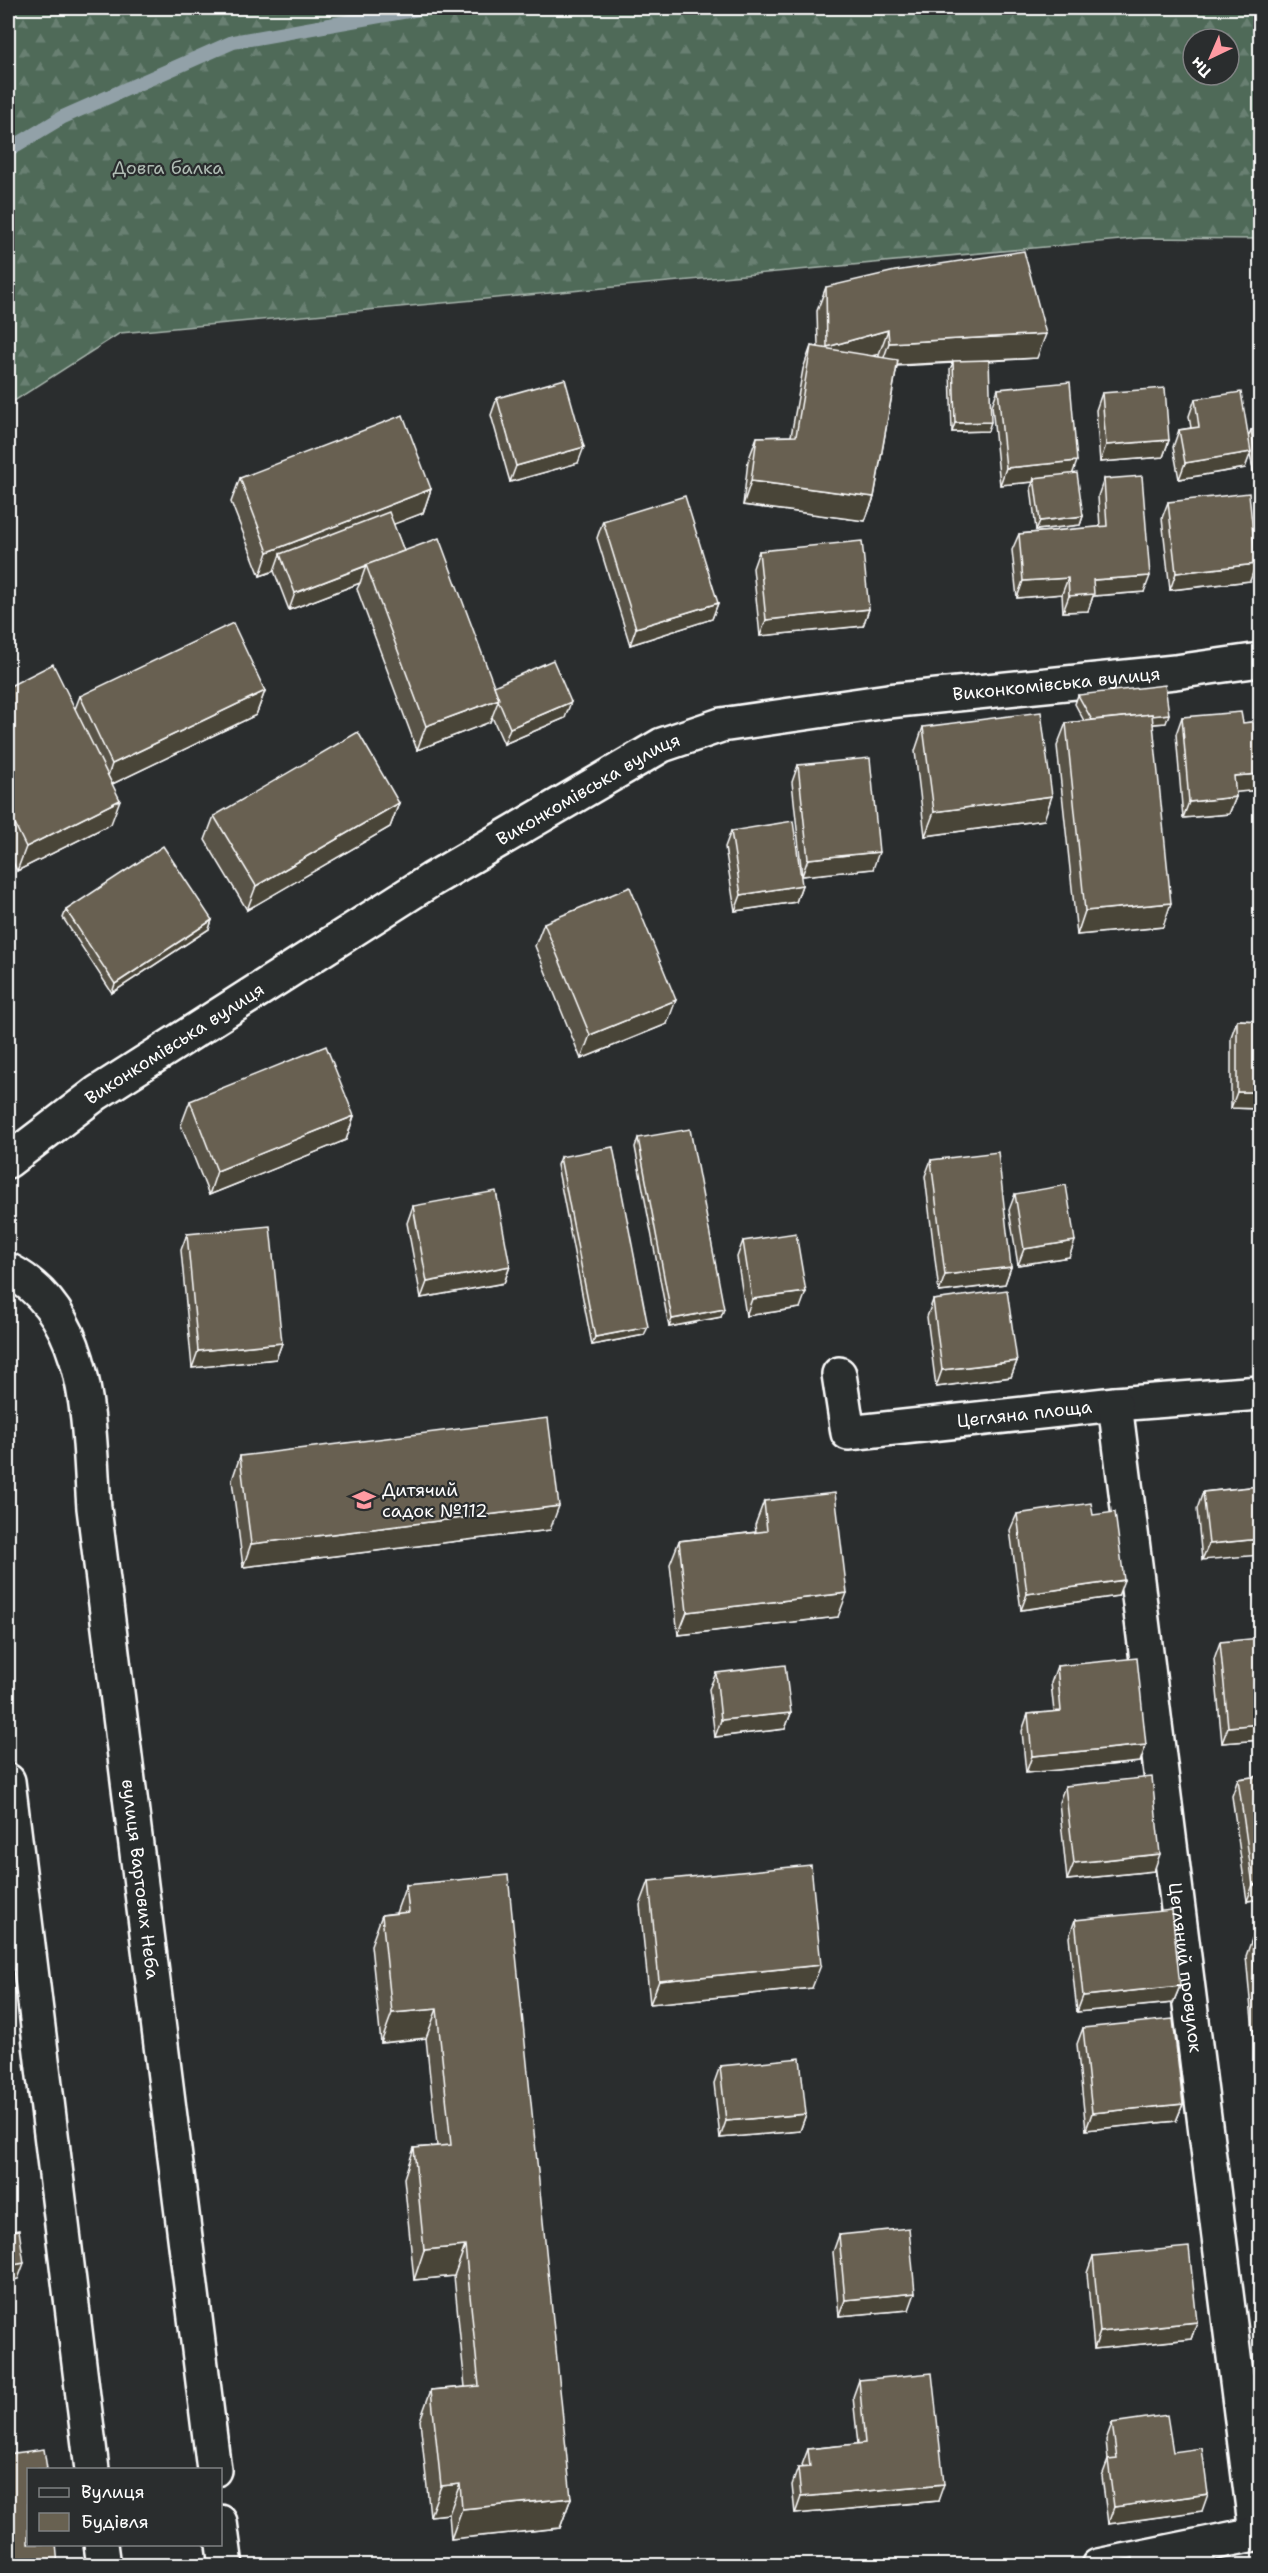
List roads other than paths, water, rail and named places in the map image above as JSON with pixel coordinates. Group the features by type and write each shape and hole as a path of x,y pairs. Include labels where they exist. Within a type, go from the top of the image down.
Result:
{"street":[{"name":"Виконкомівська вулиця","path":"8,1161 97,1093 422,886 662,745 721,724 888,701 1175,672 1260,660"},
{"name":"вулиця Вартових Неба","path":"8,1270 44,1299 68,1334 81,1375 97,1532 214,2468"},
{"path":"8,1285 44,1299"},
{"name":"Цегляна площа","path":"839,1374 848,1433 1115,1404 1260,1393"},
{"name":"Цегляний провулок","path":"1115,1404 1258,2533"},
{"path":"8,1781 92,2468"},
{"path":"1098,2565 1258,2533"},
{"path":"222,2536 226,2565"},
{"path":"101,2546 104,2565"}],"waterway":[{"path":"8,150 63,117 233,42 425,8"}],"place":[{"name":"Дитячий садок №112","path":"364,1500"}],"park label":[{"name":"Довга балка","path":"168,168"}]}
